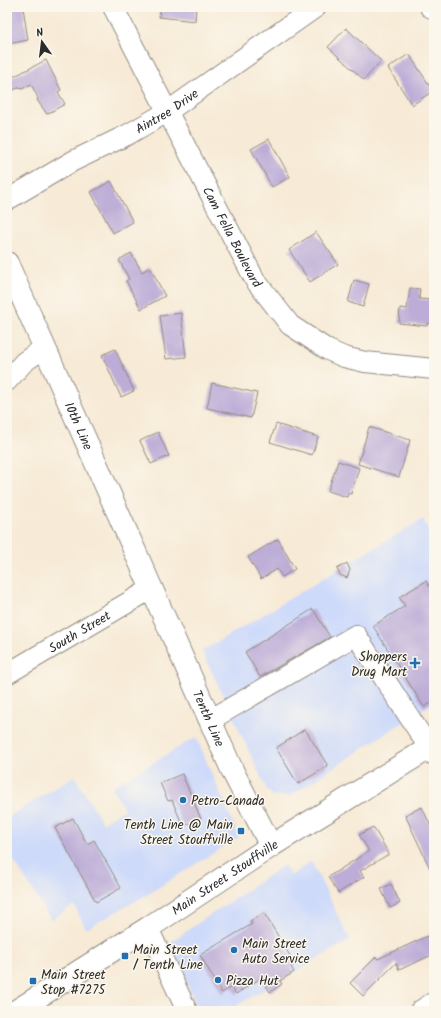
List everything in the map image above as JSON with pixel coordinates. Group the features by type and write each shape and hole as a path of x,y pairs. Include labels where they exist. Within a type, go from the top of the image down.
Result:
{"main road":[{"name":"10th Line","path":"7,263 152,589"},
{"name":"Tenth Line","path":"152,589 234,772 271,846"},
{"name":"Main Street Stouffville","path":"16,1011 148,928 271,846 432,749"}],"street":[{"name":"Cam Fella Boulevard","path":"113,7 255,280 290,325 328,350 344,357 365,362 434,369"},
{"name":"Aintree Drive","path":"7,200 73,161 127,135 167,112 316,7"},
{"path":"430,7 434,9"},
{"path":"7,380 24,362 44,348"},
{"name":"South Street","path":"7,674 152,589"},
{"path":"210,720 356,635 432,749"},
{"path":"148,928 187,1011"},
{"path":"420,1011 434,1002"}],"shaded area":[{"path":"423,519 434,543 434,702 290,796 273,796 267,790 202,651"},
{"path":"196,737 239,837 148,894 86,929 74,905 51,920 7,850 7,818 74,776 103,823 124,809 112,787"},
{"path":"311,861 350,940 227,1011 199,1011 169,943 284,865 290,876"}],"building":[{"path":"7,7 23,7 28,40 7,44"},
{"path":"160,7 196,7 195,21 159,17"},
{"path":"346,28 381,61 364,80 328,47"},
{"path":"409,54 433,91 412,105 388,68"},
{"path":"46,60 61,90 58,92 65,104 47,114 37,100 38,98 31,84 22,89 20,87 7,93 7,80"},
{"path":"269,139 290,177 272,187 251,149"},
{"path":"111,181 133,222 113,233 91,192"},
{"path":"316,232 338,264 310,282 289,250"},
{"path":"131,253 142,272 150,267 165,296 141,309 126,281 129,279 119,260"},
{"path":"354,280 369,284 363,307 348,302"},
{"path":"410,288 420,289 419,299 434,300 434,323 428,323 427,326 399,323 400,308 407,309"},
{"path":"181,313 186,357 166,359 160,316"},
{"path":"115,349 134,391 121,397 102,355"},
{"path":"212,383 257,393 251,418 207,408"},
{"path":"276,424 318,437 312,455 270,442"},
{"path":"369,427 410,440 399,477 358,464"},
{"path":"158,432 169,456 151,464 140,441"},
{"path":"338,461 359,468 351,494 348,493 347,497 328,491"},
{"path":"278,539 295,569 282,577 277,569 261,579 248,557"},
{"path":"347,563 350,570 347,578 340,575 337,569"},
{"name":"Shoppers Drug Mart","path":"426,581 434,594 434,701 424,707 373,626 405,606 399,597"},
{"path":"313,609 330,637 260,677 245,652"},
{"path":"305,729 328,766 298,784 276,748"},
{"name":"Petro-Canada","path":"182,774 201,819 183,826 172,800 168,801 160,783"},
{"path":"422,807 434,833 434,877 405,815"},
{"path":"73,818 87,844 94,840 121,888 96,902 55,828"},
{"path":"373,827 389,854 360,871 364,877 338,893 328,877 369,851 359,835"},
{"path":"391,884 400,903 390,908 381,889"},
{"path":"264,913 295,964 291,967 294,972 280,981 282,984 270,992 261,978 236,994 231,987 222,993 200,955 252,924 250,921"},
{"path":"434,933 434,954 399,970 396,963 363,996 350,983 376,957 378,959"}],"place":[{"name":"Shoppers Drug Mart","path":"415,663"},
{"name":"Petro-Canada","path":"183,800"},
{"name":"Tenth Line @ Main Street Stouffville","path":"241,831"},
{"name":"Main Street Auto Service","path":"234,950"},
{"name":"Main Street / Tenth Line","path":"125,956"},
{"name":"Pizza Hut","path":"218,980"},
{"name":"Main Street Stop #7275","path":"33,981"}]}
